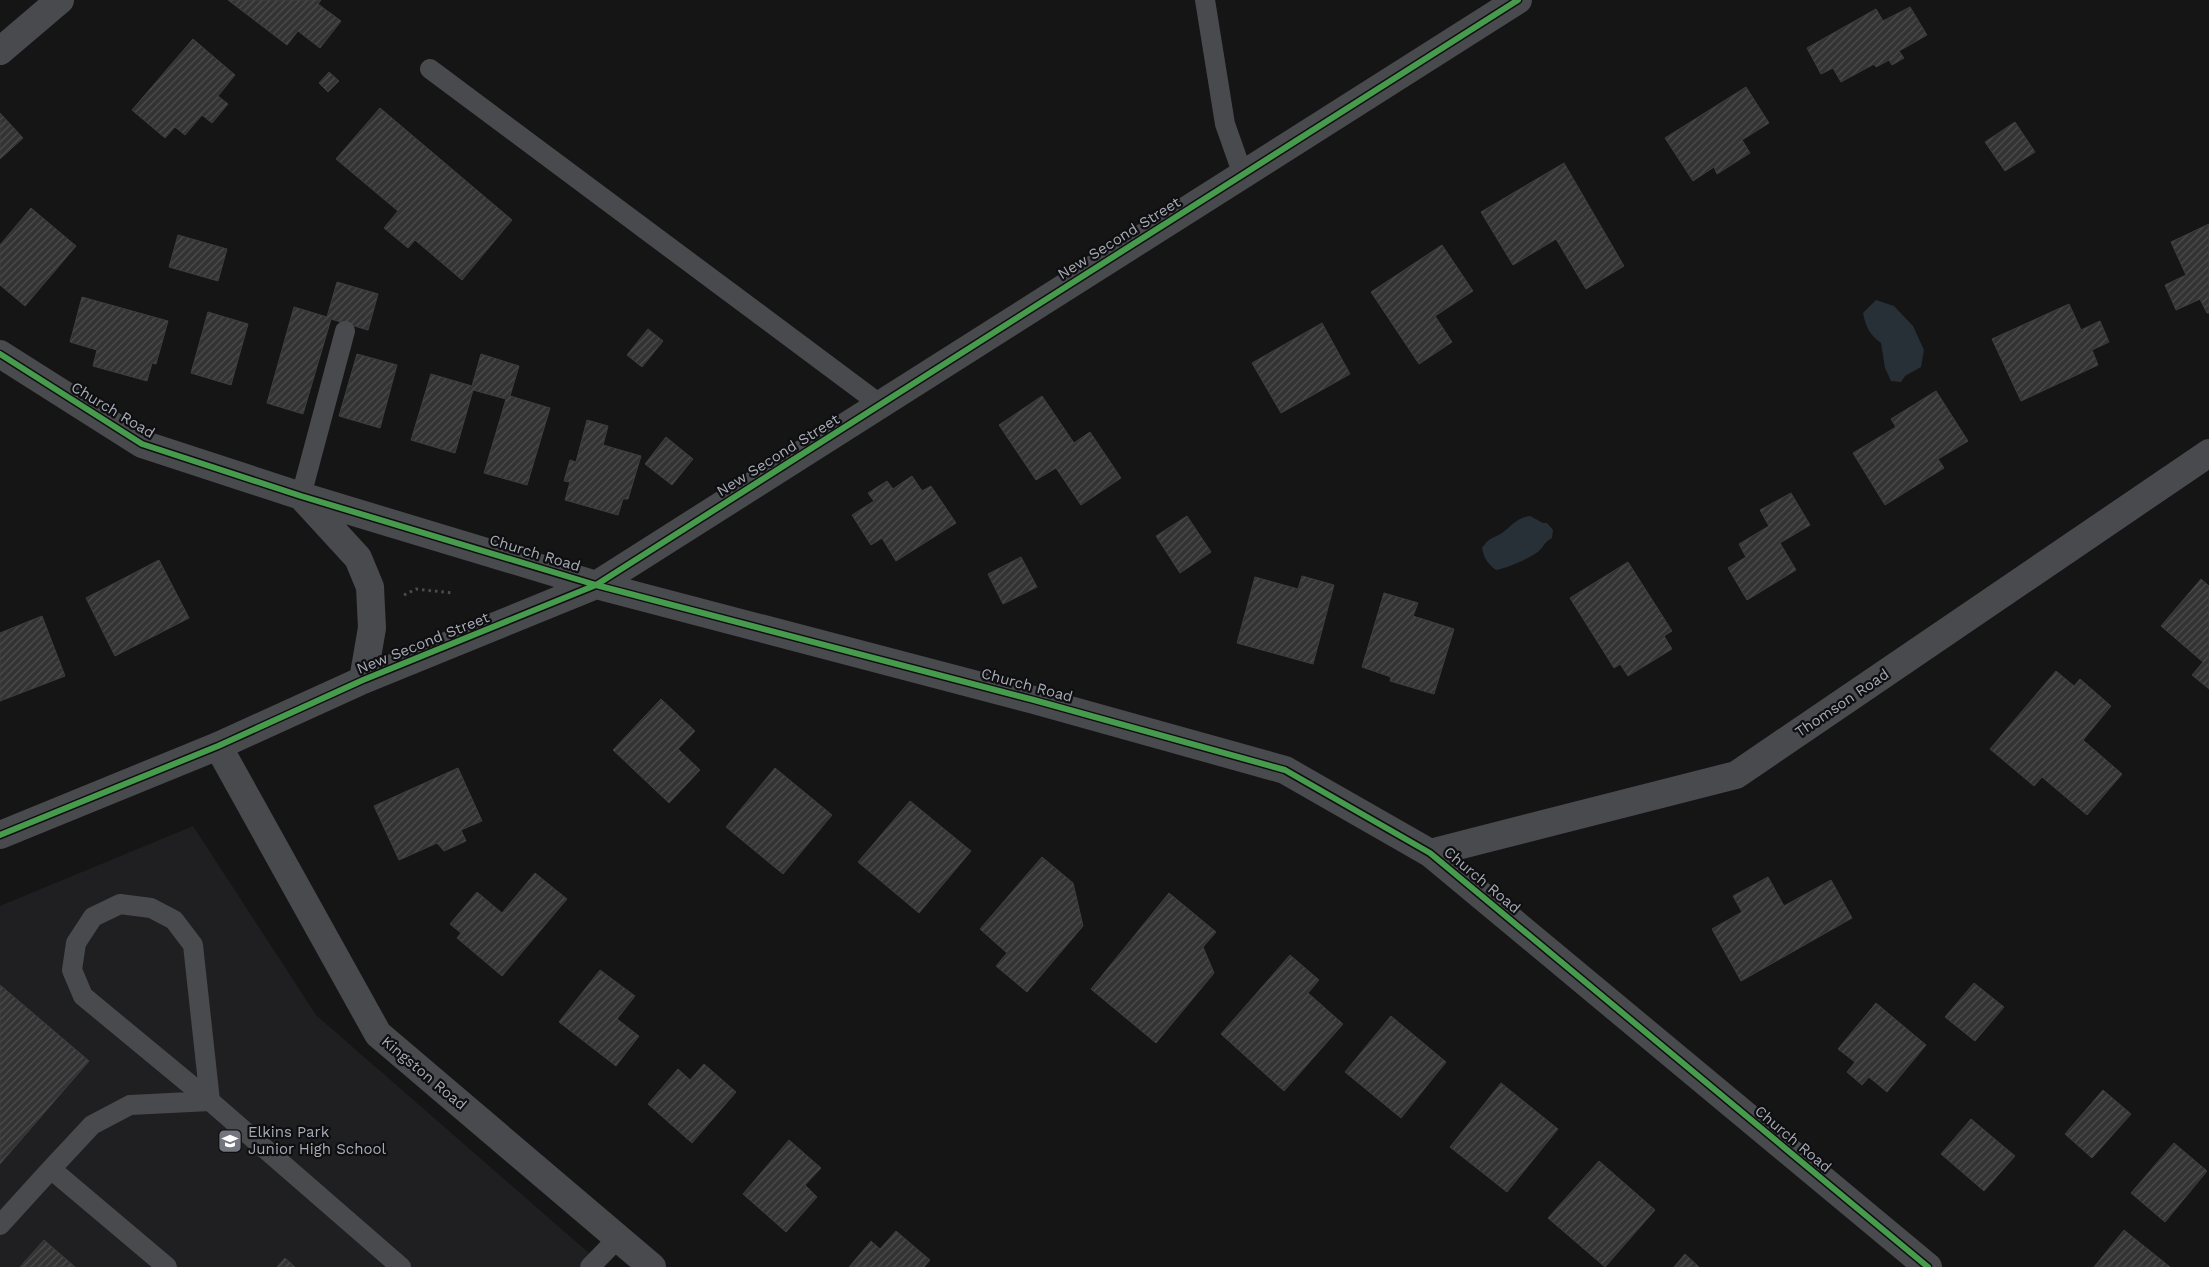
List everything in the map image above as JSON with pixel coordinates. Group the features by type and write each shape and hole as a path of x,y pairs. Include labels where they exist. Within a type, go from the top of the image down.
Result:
{"street":[{"path":"0,51 60,0"},
{"name":"New Second Street","path":"0,835 218,746 364,680 596,585 1518,0"},
{"name":"Church Road","path":"0,354 142,444 301,496 596,585 1034,700 1285,770 1430,854 1928,1267"},
{"name":"Thomson Road","path":"1430,854 1736,775 2209,453"},
{"path":"301,496 358,558 370,587 372,628 364,680"},
{"name":"Kingston Road","path":"218,746 378,1034 652,1267"}],"lane":[{"path":"1205,0 1225,124 1242,175"},
{"path":"430,69 881,405"},
{"path":"301,496 345,331"},
{"path":"210,1102 193,945 174,920 151,908 120,904 93,917 76,943 72,970 83,996 210,1102 401,1267"},
{"path":"0,1225 92,1125 130,1105 210,1102"},
{"path":"51,1169 167,1267"},
{"path":"590,1267 618,1238"}],"path":[{"path":"401,597 416,589 452,593"}],"shaded area":[{"path":"1876,300 1894,306 1913,326 1924,350 1921,367 1905,376 1901,382 1891,381 1885,368 1881,343 1871,333 1865,322 1863,313"},
{"path":"1530,516 1543,523 1547,523 1553,530 1552,538 1533,555 1513,565 1496,570 1486,560 1482,548 1489,540 1502,533 1518,520"},
{"name":"Elkins Park Junior High School","path":"193,826 316,1015 605,1267 0,1267 0,906"}],"building":[{"path":"228,0 321,0 318,4 341,21 320,48 298,31 287,45"},
{"path":"1910,7 1927,35 1899,51 1904,58 1892,65 1889,60 1876,67 1874,64 1841,82 1833,68 1821,74 1807,48 1876,9 1883,21"},
{"path":"193,39 235,75 218,96 228,104 212,123 202,115 185,135 175,127 165,138 132,110"},
{"path":"329,72 339,81 328,92 319,83"},
{"path":"1746,87 1769,123 1742,140 1750,153 1717,174 1714,167 1693,181 1665,138"},
{"path":"380,108 512,220 462,280 415,240 408,248 384,228 398,211 336,159"},
{"path":"0,113 23,138 0,159"},
{"path":"2015,122 2035,152 2005,171 1985,142"},
{"path":"1564,163 1624,266 1586,289 1556,239 1513,265 1481,212"},
{"path":"31,208 76,246 25,306 0,285 0,245"},
{"path":"2209,224 2209,313 2207,313 2200,299 2176,310 2165,285 2186,275 2171,242"},
{"path":"178,235 227,249 218,281 169,267"},
{"path":"1442,245 1473,291 1435,316 1452,342 1419,364 1371,292"},
{"path":"337,282 378,294 368,330 331,319 303,414 267,403 294,307 327,317"},
{"path":"82,297 168,321 156,364 152,363 147,381 93,366 97,350 70,342"},
{"path":"2069,304 2081,330 2100,321 2109,342 2092,350 2098,365 2021,401 1992,339"},
{"path":"208,312 248,324 231,385 191,373"},
{"path":"1322,323 1350,374 1281,413 1252,363"},
{"path":"648,329 663,341 642,367 627,355"},
{"path":"357,354 397,365 380,428 339,416"},
{"path":"481,354 519,366 510,396 550,408 527,485 484,473 506,399 473,390 455,453 411,440 431,374 472,386"},
{"path":"1936,391 1968,441 1938,459 1944,468 1885,505 1853,453 1896,427 1891,419"},
{"path":"1042,396 1074,443 1090,432 1121,478 1081,505 1056,468 1036,480 999,425"},
{"path":"587,420 608,426 603,445 641,456 628,499 623,499 618,515 565,500 570,482 564,481 570,460 576,462"},
{"path":"666,437 693,459 672,485 645,464"},
{"path":"912,476 922,491 931,486 956,523 896,561 882,538 871,545 852,515 874,501 868,493 887,481 893,489"},
{"path":"1791,493 1810,525 1780,543 1796,570 1747,600 1728,568 1746,557 1739,544 1769,526 1760,510"},
{"path":"1187,516 1211,552 1180,573 1156,536"},
{"path":"1021,557 1037,587 1003,604 988,574"},
{"path":"159,560 189,618 115,656 86,598"},
{"path":"1628,562 1672,631 1664,636 1672,649 1628,676 1620,664 1614,668 1570,598"},
{"path":"1302,576 1334,585 1313,664 1237,643 1255,577 1298,589"},
{"path":"2201,579 2209,586 2209,689 2192,675 2203,662 2161,626"},
{"path":"1384,593 1418,603 1413,616 1454,629 1434,694 1390,681 1391,677 1362,667"},
{"path":"42,616 65,676 0,701 0,633"},
{"path":"2056,671 2074,686 2080,679 2111,706 2083,740 2122,774 2087,815 2042,777 2034,786 1990,749"},
{"path":"661,699 695,731 678,749 700,770 669,803 613,750"},
{"path":"458,768 482,821 461,830 466,841 444,851 437,843 399,860 374,806"},
{"path":"775,768 832,815 783,874 726,827"},
{"path":"910,801 971,851 919,913 858,862"},
{"path":"1042,857 1073,883 1083,926 1027,992 996,966 1007,953 980,929"},
{"path":"535,873 567,899 502,976 457,938 461,933 450,924 477,892 502,913"},
{"path":"1768,877 1784,906 1831,880 1852,918 1741,981 1712,929 1742,912 1733,896"},
{"path":"1169,893 1216,932 1203,947 1214,973 1156,1043 1091,989"},
{"path":"1290,955 1319,980 1308,993 1343,1024 1284,1091 1221,1034"},
{"path":"600,970 635,996 617,1019 639,1036 616,1066 559,1022"},
{"path":"1974,983 2004,1007 1975,1041 1945,1017"},
{"path":"0,985 89,1061 0,1164"},
{"path":"1876,1003 1926,1045 1887,1092 1869,1077 1862,1085 1847,1072 1855,1062 1838,1049"},
{"path":"1391,1016 1446,1062 1401,1118 1345,1072"},
{"path":"704,1064 736,1092 692,1143 648,1104 678,1069 690,1080"},
{"path":"1501,1083 1558,1129 1507,1192 1450,1147"},
{"path":"2103,1090 2131,1114 2092,1158 2065,1134"},
{"path":"1971,1119 2015,1156 1984,1191 1941,1154"},
{"path":"789,1140 821,1168 805,1185 817,1197 786,1232 743,1194"},
{"path":"2174,1143 2207,1171 2165,1222 2131,1193"},
{"path":"1599,1161 1655,1210 1605,1267 1548,1218"},
{"path":"2124,1230 2170,1267 2094,1267"},
{"path":"896,1231 930,1260 924,1267 849,1267 871,1241 880,1249"},
{"path":"44,1240 75,1267 20,1267"},
{"path":"1685,1254 1699,1267 1674,1267"},
{"path":"285,1258 295,1267 277,1267"}],"cycle path":[{"path":"0,835 218,746 363,680 596,585 1518,0"},
{"path":"0,354 142,444 301,496 596,585 1034,700 1285,770 1430,853 1928,1267"}],"place":[{"name":"Elkins Park Junior High School","path":"230,1141"}]}
